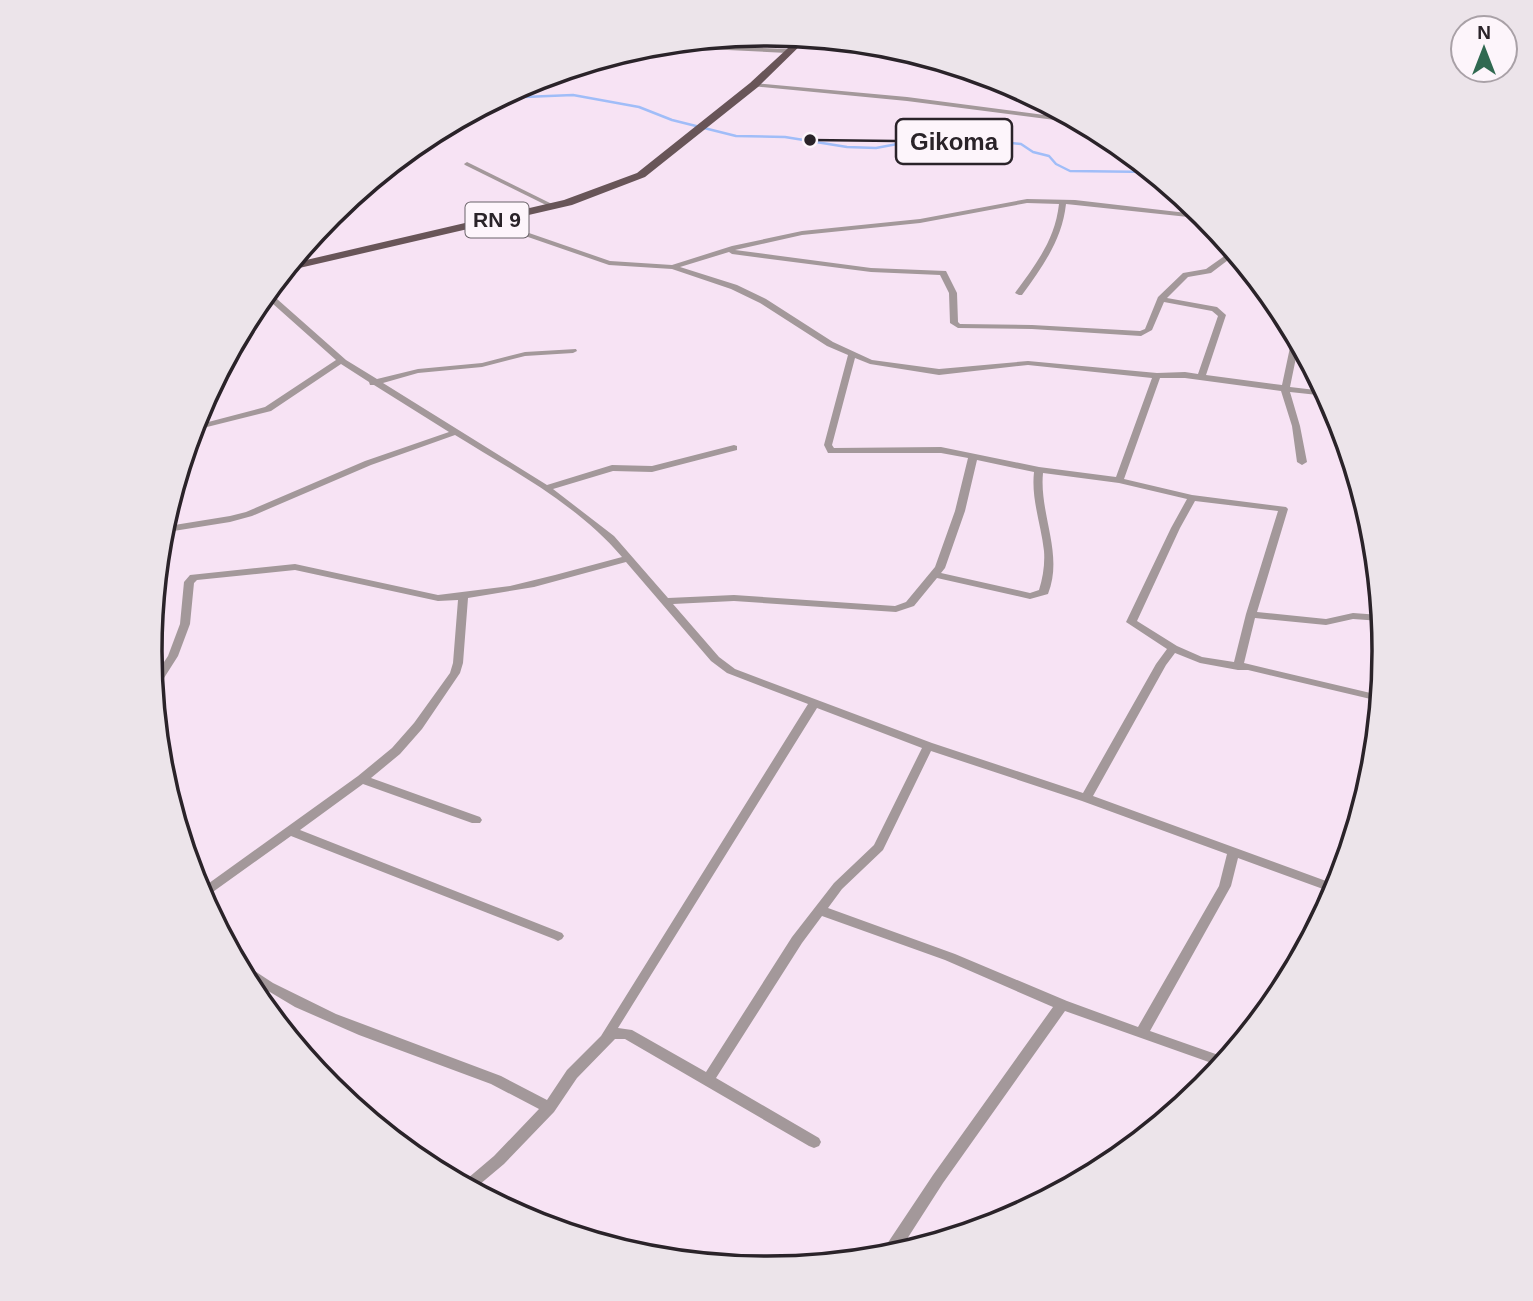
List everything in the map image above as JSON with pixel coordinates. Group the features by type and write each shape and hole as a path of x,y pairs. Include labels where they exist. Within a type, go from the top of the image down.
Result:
{"main road":[{"name":"RN 9","path":"301,265 554,207 641,175 754,85 792,47"}],"street":[{"path":"717,48 786,51"},
{"path":"754,85 1053,118"},
{"path":"467,164 554,207"},
{"path":"672,267 802,233 920,221 1027,201 1063,202 1185,215"},
{"path":"1019,293 1053,247 1062,219 1063,202"},
{"path":"463,228 530,235 610,263 672,267 734,287 852,355 870,362 939,372 1015,362 1157,376 1201,377 1313,392"},
{"path":"726,251 871,270 943,273 953,293 954,323 958,326 1032,327 1141,334 1148,331 1161,299 1186,275 1208,271 1226,258"},
{"path":"1161,299 1214,309 1221,313 1201,377"},
{"path":"273,300 341,361 545,488 611,538 668,601 715,659 731,671 928,746 1086,798 1324,885"},
{"path":"373,383 418,371 482,365 525,354 573,351"},
{"path":"1293,353 1284,389 1296,426 1301,462"},
{"path":"852,355 828,445 831,451 941,450 1039,470 1119,480 1192,498 1283,509 1238,667"},
{"path":"206,425 268,409 341,361"},
{"path":"1119,480 1157,376"},
{"path":"174,528 230,519 249,513 368,463 453,433"},
{"path":"545,488 612,468 648,470 734,448"},
{"path":"668,601 734,598 900,608 910,604 940,568 960,511 973,458"},
{"path":"935,574 1030,596 1044,592 1049,564 1037,478 1039,470"},
{"path":"1192,498 1179,519 1158,570 1131,622 1173,648 1200,660 1369,696"},
{"path":"163,672 173,656 185,624 189,582 194,577 296,567 425,597 463,597 566,576 629,558"},
{"path":"211,888 362,779 406,741 455,673 463,597"},
{"path":"1251,614 1326,622 1353,616 1370,617"},
{"path":"1086,798 1161,664 1173,648"},
{"path":"475,1180 499,1160 548,1108 572,1074 607,1035 814,703"},
{"path":"702,1077 709,1078 713,1074 797,940 838,886 879,847 928,746"},
{"path":"362,779 476,820"},
{"path":"291,831 558,936"},
{"path":"1142,1032 1225,886 1233,852"},
{"path":"820,910 950,957 1062,1005 1213,1058"},
{"path":"260,981 281,996 318,1013 383,1040 498,1081 548,1108"},
{"path":"897,1241 1062,1005"},
{"path":"607,1035 619,1032 627,1034 814,1142"}],"waterway":[{"path":"520,99 573,95 639,107 672,120 736,136 785,137 847,147 876,148 945,135 1021,144 1033,152 1049,156 1056,164 1070,171 1136,172"}],"place":[{"name":"Gikoma","path":"810,140"}]}
